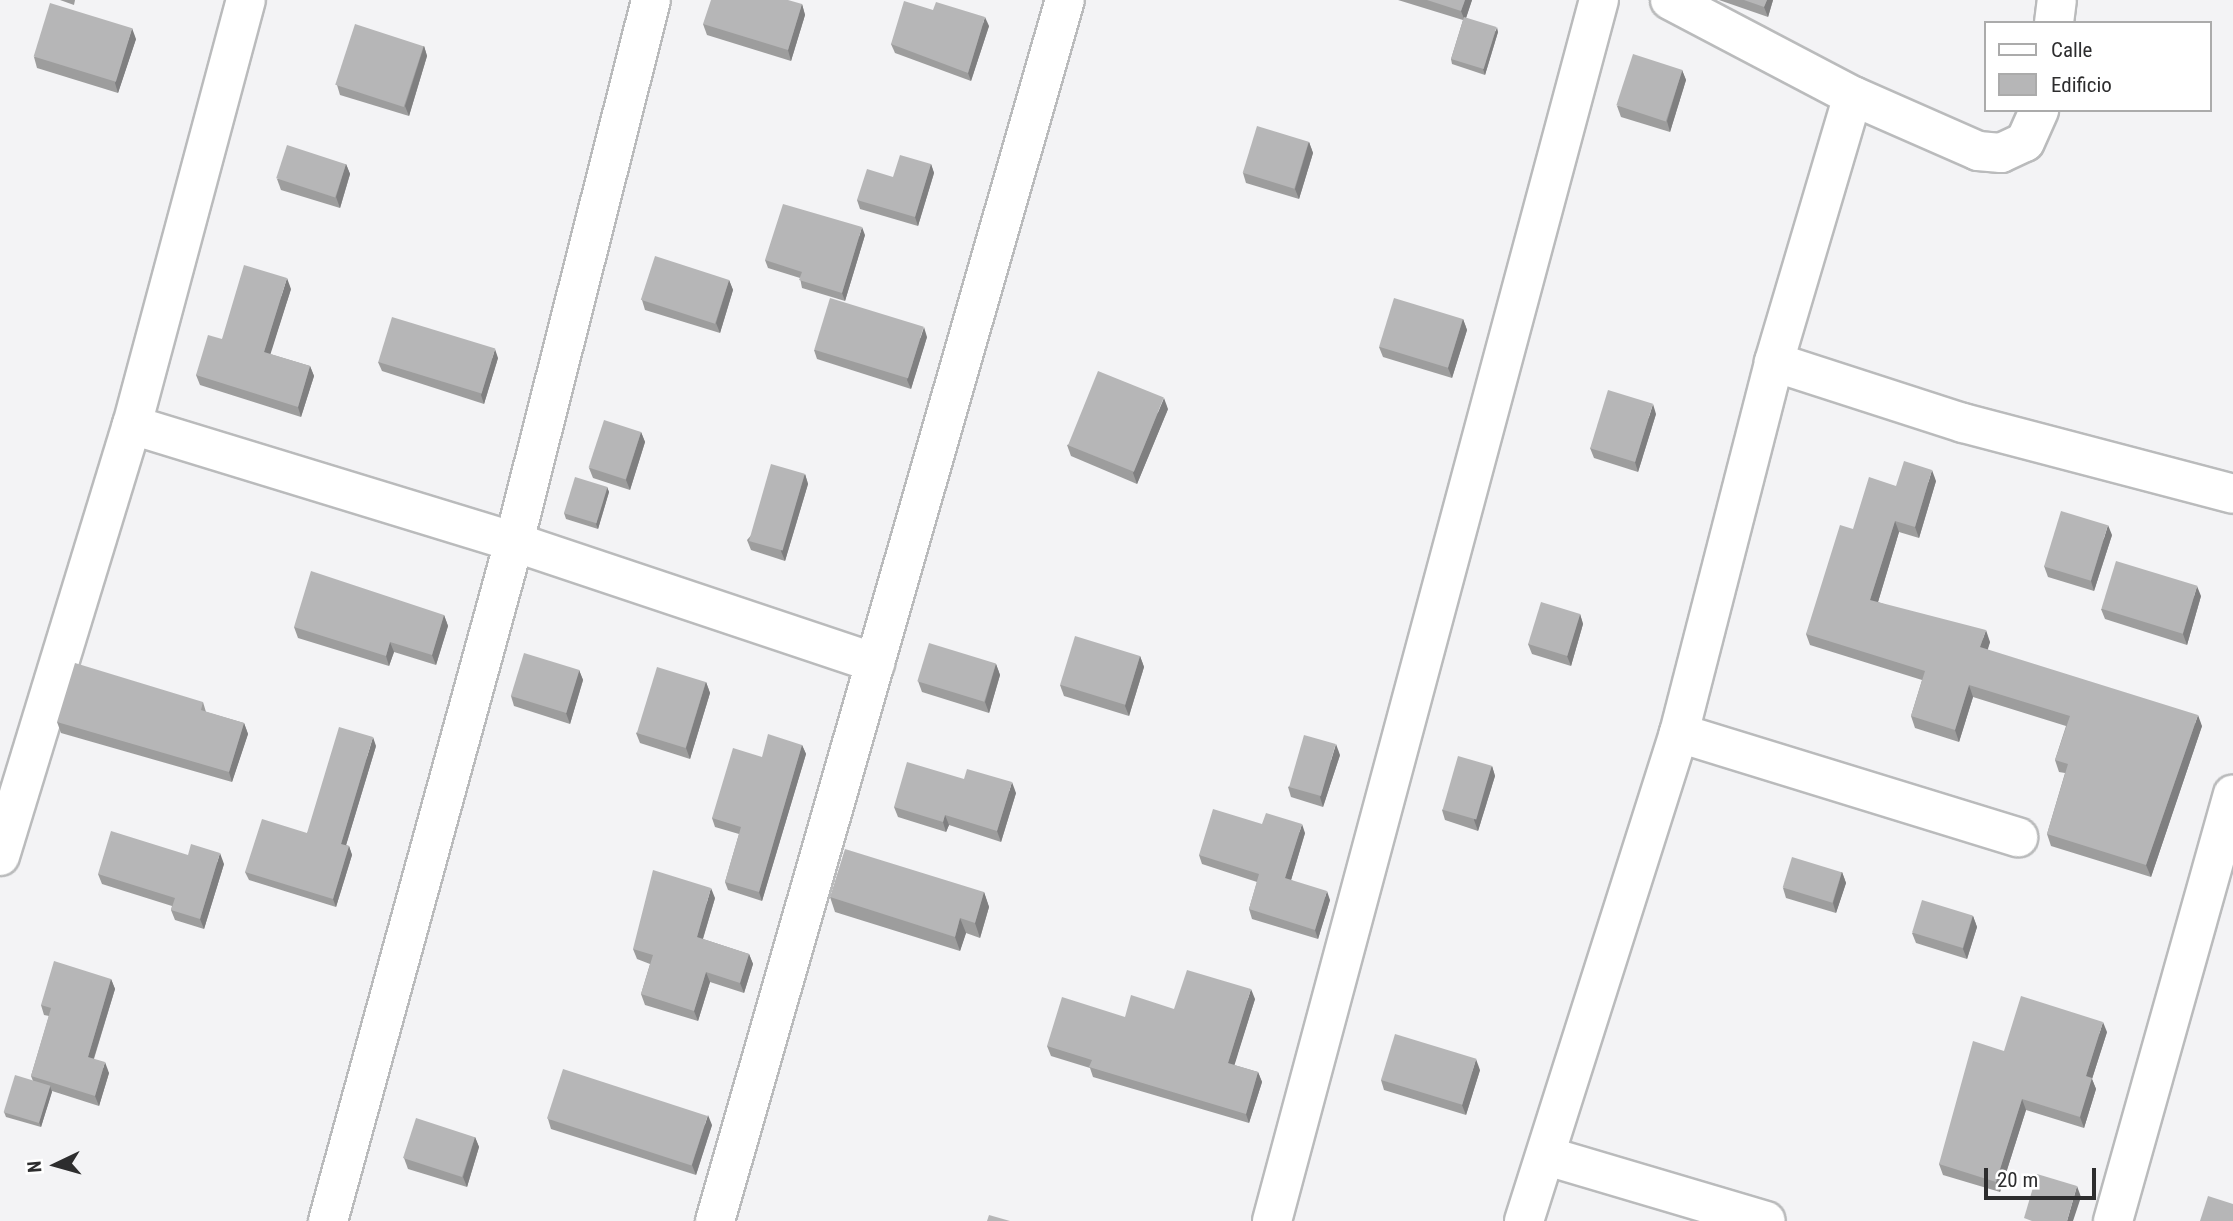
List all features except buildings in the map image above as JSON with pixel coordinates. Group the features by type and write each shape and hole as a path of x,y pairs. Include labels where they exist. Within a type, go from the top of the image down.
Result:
{"street":[{"path":"0,856 132,425 246,0"},
{"path":"328,1221 514,542 651,0"},
{"path":"715,1221 1065,0"},
{"path":"1272,1221 1599,0"},
{"path":"1670,0 1853,96 1978,151 2001,153 2025,142 2038,112"},
{"path":"2054,21 2057,0"},
{"path":"1524,1221 1547,1156 1679,733 1774,362 1853,96"},
{"path":"1774,362 1963,423 2233,494"},
{"path":"132,425 514,542 875,663"},
{"path":"1679,733 2018,837"},
{"path":"2113,1221 2233,796"},
{"path":"1547,1156 1766,1221"}]}
